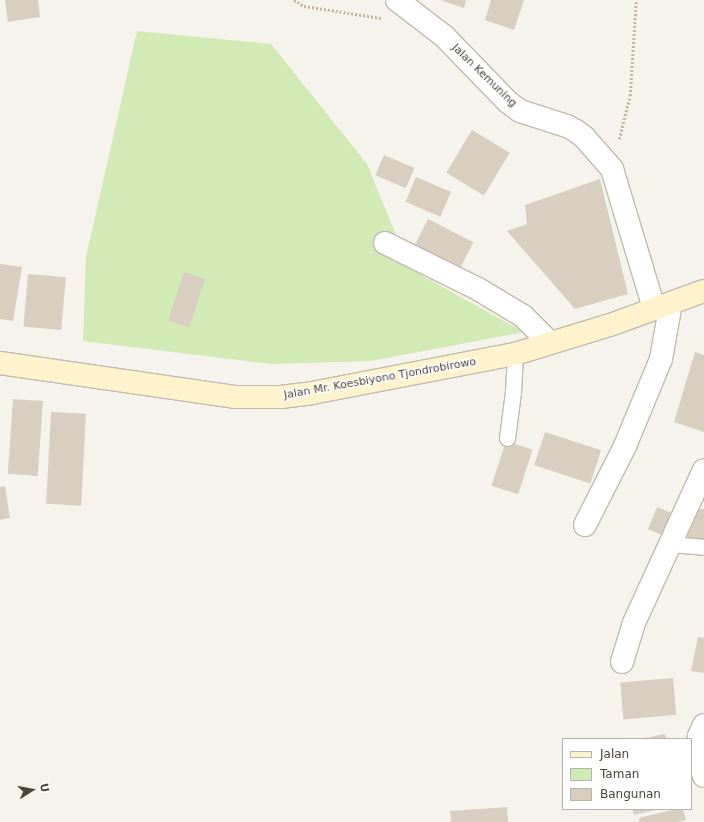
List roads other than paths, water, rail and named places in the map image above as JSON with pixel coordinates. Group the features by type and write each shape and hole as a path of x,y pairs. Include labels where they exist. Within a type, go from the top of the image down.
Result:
{"main road":[{"name":"Jalan Mr. Koesbiyono Tjondrobirowo","path":"0,363 235,397 281,397 312,394 515,354 610,325 704,291"}],"street":[{"name":"Jalan Kemuning","path":"401,3 444,36 508,102 520,111 567,126 576,131 612,169 663,306"},
{"path":"385,243 484,293 523,316 550,343"},
{"path":"585,525 625,446 661,359 663,306"},
{"path":"622,662 632,625 671,544 704,470"},
{"path":"704,725 699,736 697,752 704,776"}],"lane":[{"path":"507,438 513,392 515,354"},
{"path":"671,544 704,547"}]}
